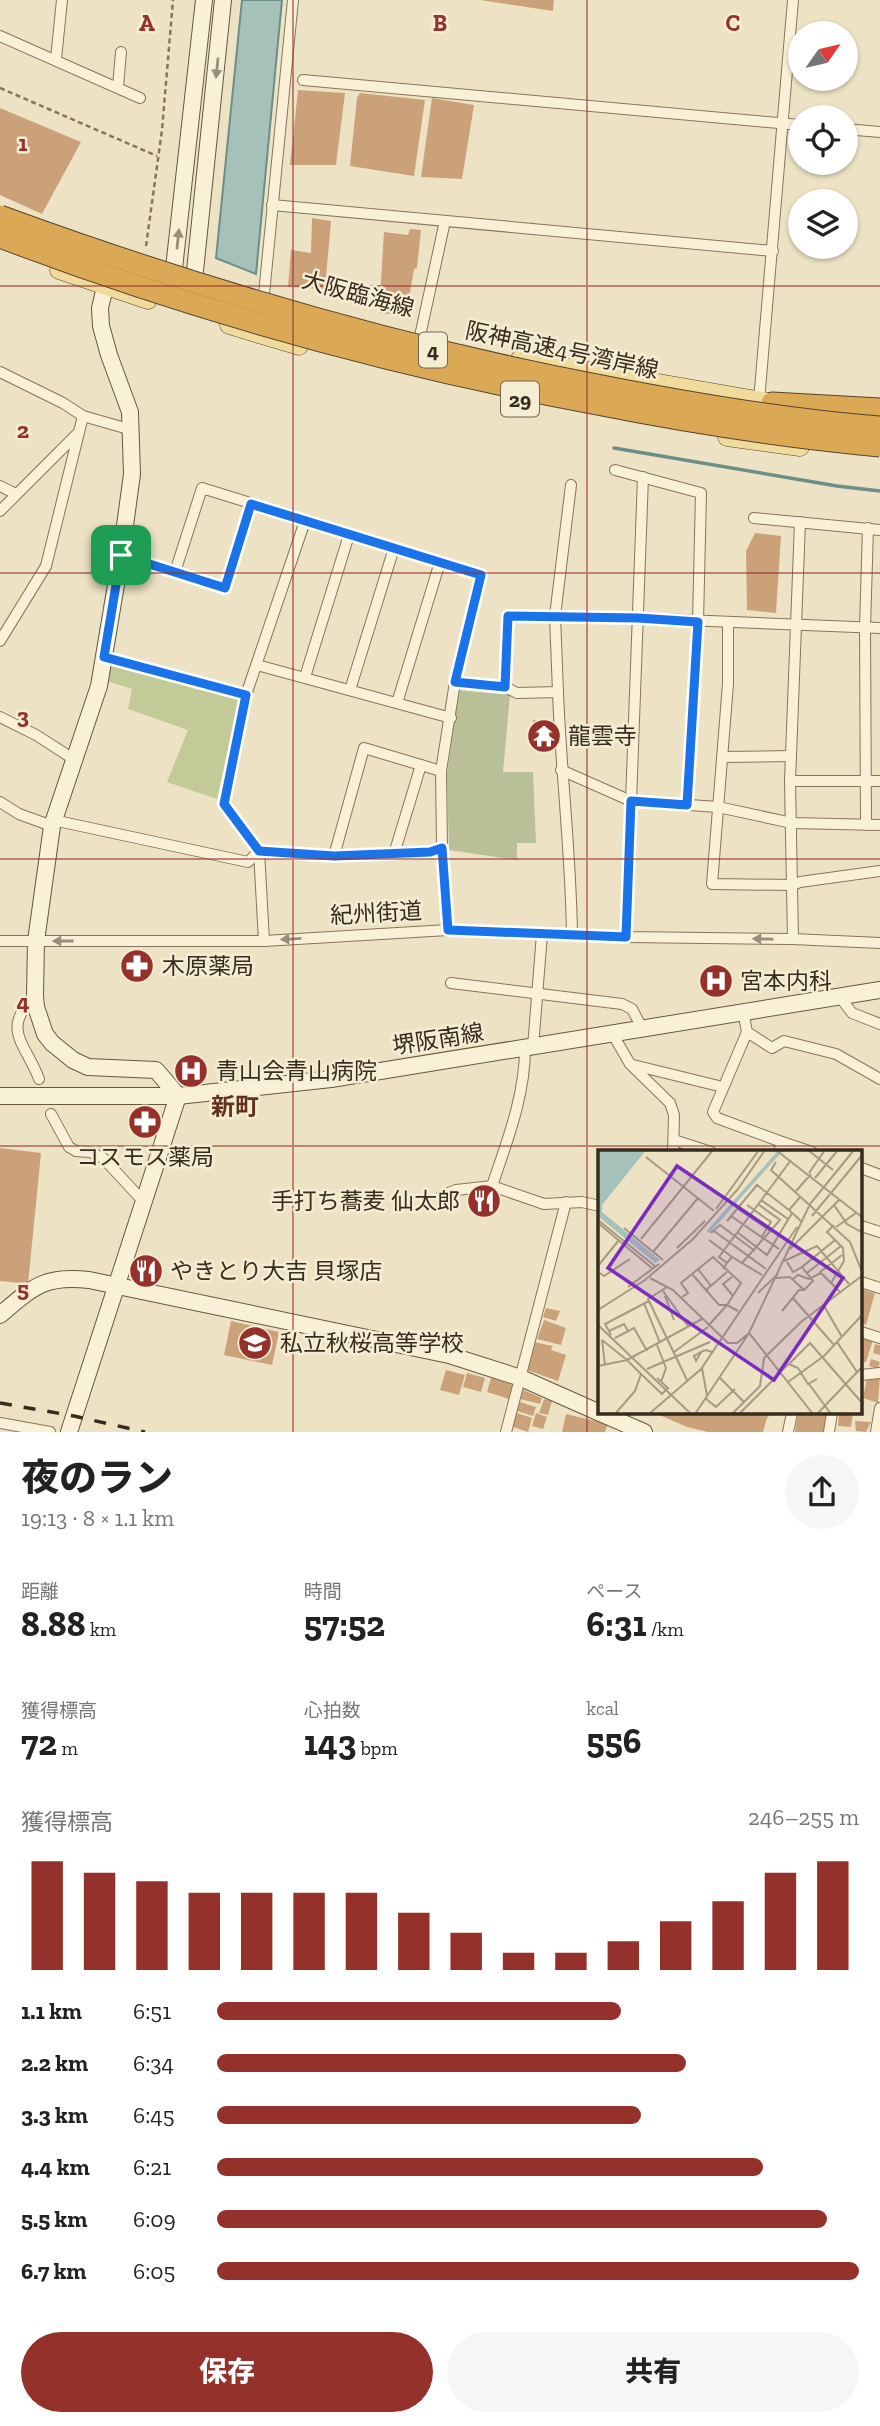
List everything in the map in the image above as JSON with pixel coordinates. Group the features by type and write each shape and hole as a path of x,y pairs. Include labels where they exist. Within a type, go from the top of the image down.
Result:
{"highway":[{"name":"阪神高速4号湾岸線","path":"0,216 184,280 293,314 399,342 519,370 644,394 757,413 880,427"},
{"name":"阪神高速4号湾岸線","path":"0,237 178,300 284,332 407,364 635,412 758,433 880,446"},
{"path":"766,402 880,409"}],"main road":[{"name":"大阪臨海線","path":"0,205 195,274 264,295 511,358 766,402 880,416"},
{"name":"29","path":"0,248 190,313 365,363 561,407 766,444 880,455"}],"street":[{"path":"56,60 62,0"},
{"path":"168,306 175,267 204,0"},
{"path":"190,313 223,0"},
{"path":"264,295 293,0"},
{"path":"766,402 773,251 793,0"},
{"path":"0,36 140,98"},
{"path":"118,87 121,52"},
{"path":"303,80 788,124"},
{"path":"858,130 880,132"},
{"path":"272,205 773,251"},
{"path":"420,335 445,221"},
{"path":"70,1432 178,1096 156,1070 88,1067 63,1054 52,1043 41,1024 35,996 36,941 52,823 99,686 132,474 130,412 101,326 100,308 105,286"},
{"path":"0,372 64,403 83,416 132,430"},
{"path":"0,641 46,566 83,416"},
{"path":"0,511 79,432"},
{"path":"615,470 701,493 698,622 687,805"},
{"path":"626,937 643,477"},
{"path":"571,485 555,616 561,770 572,893 572,935"},
{"path":"0,486 16,494"},
{"path":"0,802 19,814 52,823 248,862 259,851 334,856 430,852 442,848 441,771 455,682 481,575 202,488 175,572"},
{"path":"121,555 225,588 251,504"},
{"path":"754,518 874,529 865,627 866,825"},
{"path":"264,941 259,851 224,804 246,695 305,521"},
{"path":"793,939 790,781 800,522"},
{"path":"305,677 349,535"},
{"path":"351,690 394,548"},
{"path":"397,703 440,562"},
{"path":"505,687 508,616 638,618 880,628"},
{"path":"728,623 727,684 712,884 793,885 880,871"},
{"path":"104,657 246,695"},
{"path":"257,666 451,718"},
{"path":"455,682 505,687 517,693 558,692"},
{"path":"0,717 36,735 75,760"},
{"path":"334,856 365,748 441,771"},
{"path":"722,757 791,756"},
{"path":"394,854 421,765"},
{"path":"561,770 631,801 718,807 792,823 880,825"},
{"path":"790,781 880,781"},
{"name":"紀州街道","path":"0,941 264,941 448,930 880,943"},
{"path":"492,1186 515,1116 525,1073 538,993 542,934"},
{"path":"451,983 622,1004 632,1009 642,1028"},
{"name":"堺阪南線","path":"0,1096 178,1096 331,1079 880,990"},
{"path":"35,996 22,1007 17,1019 16,1034 39,1079"},
{"path":"840,997 852,1013 880,1024"},
{"path":"743,1011 747,1032 713,1112 717,1118 780,1147 800,1150"},
{"path":"747,1032 772,1048 783,1041 835,1054 880,1079"},
{"path":"612,1033 630,1065 670,1103 674,1115 673,1150"},
{"path":"630,1065 723,1087"},
{"path":"51,1114 69,1147 103,1158 143,1201"},
{"path":"674,1140 705,1150"},
{"path":"862,1168 880,1175"},
{"path":"441,1196 456,1190 492,1186 544,1203 566,1202 598,1206"},
{"path":"506,1432 566,1202"},
{"path":"862,1226 880,1232"},
{"path":"0,1315 29,1290 50,1280 69,1278 449,1355 521,1378 598,1412"},
{"path":"862,1282 880,1288"},
{"path":"862,1332 880,1338"},
{"path":"862,1375 880,1373"},
{"path":"876,1432 880,1408"},
{"path":"602,1414 638,1431"},
{"path":"788,1432 792,1414"},
{"path":"829,1432 832,1414"},
{"path":"0,1423 50,1432"}],"lane":[{"path":"442,848 448,930"}],"path":[{"path":"146,246 159,157 173,0"},
{"path":"0,88 159,157"}],"green space":[{"path":"109,663 239,699 217,799 167,782 188,730 128,709 132,689 107,681"},
{"path":"459,690 510,695 503,772 533,772 536,843 517,843 517,860 449,850 447,774"}],"water":[{"path":"242,0 282,0 256,274 216,258"}],"building":[{"path":"480,0 554,0 553,11"},
{"path":"298,90 345,93 336,165 290,165"},
{"path":"360,93 425,100 414,176 350,166 357,98"},
{"path":"432,98 474,105 462,179 421,177"},
{"path":"0,108 81,142 42,214 0,195"},
{"path":"312,218 331,221 325,289 288,287 291,250 311,253"},
{"path":"410,229 421,230 417,268 414,269 409,298 406,297 406,315 379,313 384,232 408,235"},
{"path":"755,533 781,536 776,613 747,610 746,551"},
{"path":"533,720 554,721 553,748 532,747"},
{"path":"0,1148 41,1153 28,1284 0,1281"},
{"path":"862,1289 875,1293 866,1325 862,1323"},
{"path":"546,1308 560,1311 556,1321 543,1317"},
{"path":"544,1320 566,1328 561,1345 537,1339"},
{"path":"231,1321 279,1332 272,1365 224,1355"},
{"path":"862,1336 873,1340 866,1362 862,1362"},
{"path":"534,1342 553,1346 551,1350 566,1355 558,1381 527,1370"},
{"path":"875,1344 880,1345 880,1355 873,1353"},
{"path":"871,1359 880,1362 878,1369 869,1366"},
{"path":"446,1370 465,1375 459,1395 440,1390"},
{"path":"467,1373 485,1378 481,1392 463,1387"},
{"path":"880,1376 878,1403 863,1398 867,1378"},
{"path":"491,1378 513,1385 509,1399 487,1392"},
{"path":"523,1390 542,1398 540,1404 520,1399"},
{"path":"544,1399 552,1401 548,1415 539,1413"},
{"path":"520,1402 536,1407 533,1416 517,1411"},
{"path":"517,1413 532,1418 528,1432 513,1427"},
{"path":"536,1413 547,1417 543,1429 532,1426"},
{"path":"566,1414 608,1424 605,1432 562,1432"},
{"path":"657,1414 771,1414 763,1432 708,1432 687,1427"},
{"path":"798,1414 827,1414 823,1432 795,1432"},
{"path":"839,1414 853,1414 851,1427 838,1426"},
{"path":"855,1421 871,1422 866,1432 856,1431"}],"waterway":[{"path":"614,448 880,491"}],"railway":[{"path":"0,1403 145,1432"}],"place":[{"name":"龍雲寺","path":"544,736"},
{"name":"木原薬局","path":"137,966"},
{"name":"宮本内科","path":"716,981"},
{"name":"青山会青山病院","path":"191,1071"},
{"name":"コスモス薬局","path":"145,1122"},
{"name":"手打ち蕎麦 仙太郎","path":"484,1201"},
{"name":"やきとり大吉 貝塚店","path":"146,1271"},
{"name":"私立秋桜高等学校","path":"255,1343"}],"district":[{"name":"新町","path":"235,1106"}],"route":[{"path":"251,504 481,575 455,682 505,687 508,616 638,618 698,622 687,805 631,801 626,937 448,930 442,848 430,852 334,856 259,851 224,804 246,695 104,657 121,555 225,588 251,504"}]}
